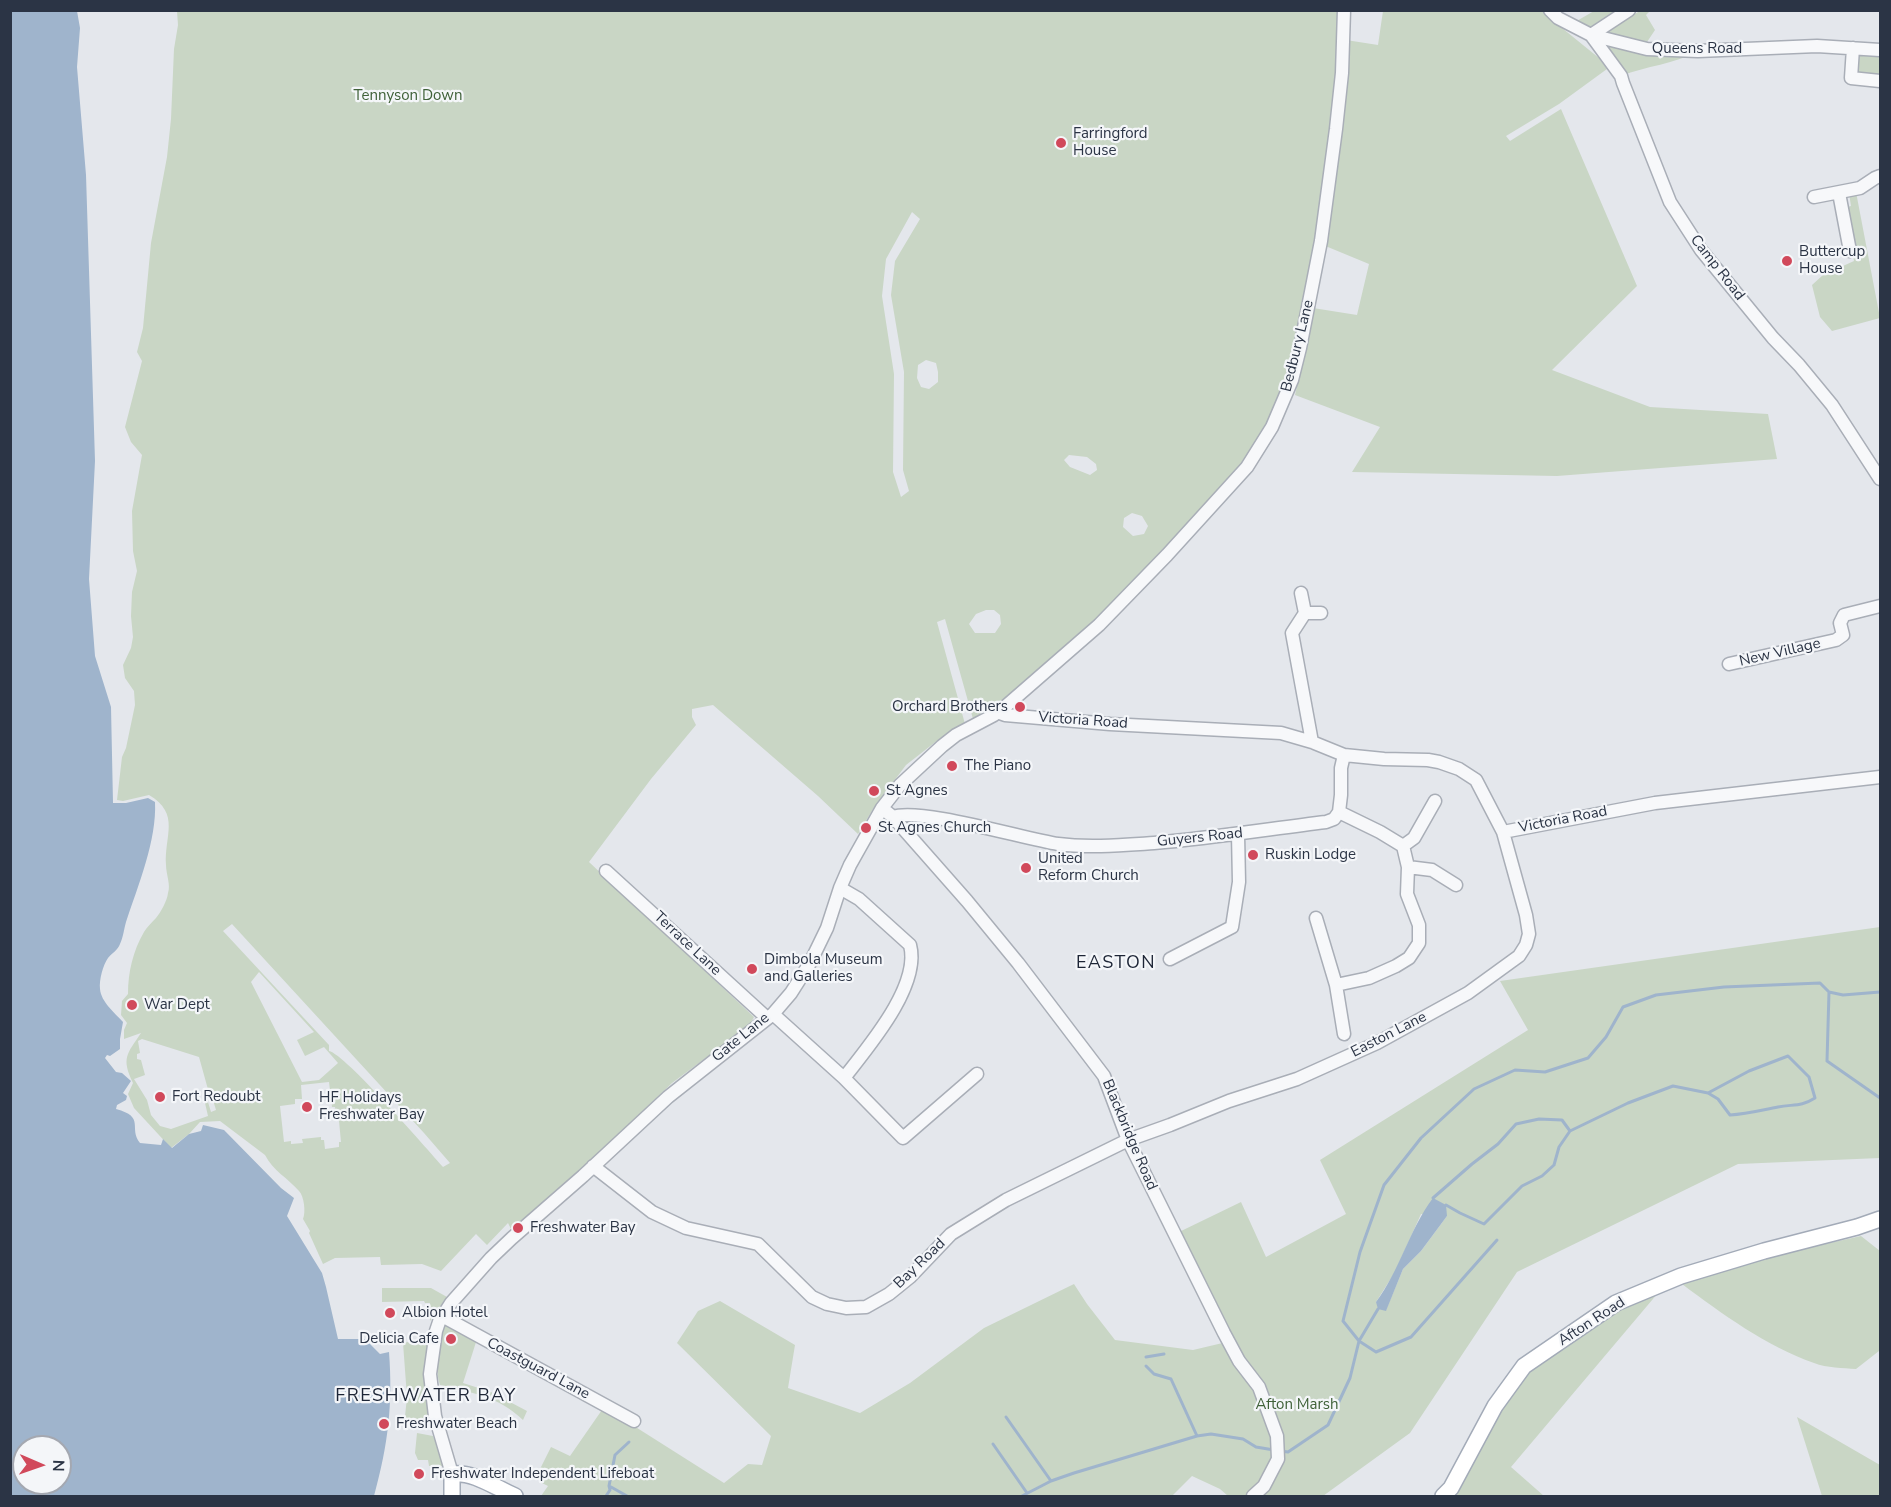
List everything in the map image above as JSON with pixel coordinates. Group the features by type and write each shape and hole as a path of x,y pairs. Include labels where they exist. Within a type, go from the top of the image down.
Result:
{"main road":[{"name":"Afton Road","path":"1443,1497 1451,1488 1494,1406 1524,1366 1616,1303 1681,1276 1881,1219"},
{"path":"452,1497 452,1474 471,1476 515,1497"}],"street":[{"name":"Bedbury Lane","path":"997,712 1094,630 1167,555 1247,467 1272,427 1292,380 1321,241 1342,73 1344,10"},
{"name":"Queens Road","path":"1550,10 1558,18 1591,35 1647,49 1698,51 1817,46 1881,50"},
{"path":"1591,35 1627,11"},
{"name":"Camp Road","path":"1591,35 1621,76 1670,202 1701,250 1773,338 1799,364 1832,405 1881,479"},
{"path":"1853,48 1851,78 1881,81"},
{"path":"1814,198 1860,188 1881,176"},
{"path":"1839,192 1850,251"},
{"path":"1301,593 1305,613 1292,633 1312,742"},
{"name":"New Village","path":"1729,664 1836,640 1843,635 1840,622 1844,615 1881,606"},
{"path":"1305,613 1321,614"},
{"name":"Victoria Road","path":"997,712 1005,715 1099,723 1281,733 1344,755 1439,762 1459,769 1476,780 1503,832 1655,802 1881,777"},
{"name":"Gate Lane","path":"452,1474 439,1436 430,1374 436,1331 442,1316 454,1298 491,1258 668,1097 770,1016 791,993 810,963 827,928 840,888 882,808 900,785 942,746 956,735 997,712"},
{"path":"1336,985 1369,978 1396,966 1409,958 1419,943 1419,925 1407,894 1408,867 1403,846 1339,812 1341,768 1344,755"},
{"path":"1403,846 1414,838 1435,801"},
{"name":"Blackbridge Road","path":"882,808 893,817 967,901 1018,963 1104,1076 1128,1140 1224,1333 1239,1361 1259,1387 1278,1440 1278,1458 1264,1486 1253,1497"},
{"name":"Guyers Road","path":"893,817 911,814 1060,844 1118,846 1238,834 1326,822 1334,819 1339,812"},
{"name":"Easton Lane","path":"1128,1140 1229,1101 1296,1079 1377,1043 1468,993 1519,956 1526,945 1529,934 1503,832"},
{"path":"1170,959 1232,927 1239,882 1238,834"},
{"path":"1408,867 1432,870 1456,885"},
{"name":"Terrace Lane","path":"606,871 844,1078 903,1138 977,1074"},
{"path":"840,888 859,899 910,945 913,955 899,999 885,1025 844,1078"},
{"path":"1316,918 1336,985 1344,1034"},
{"name":"Bay Road","path":"593,1166 652,1212 686,1228 758,1245 812,1297 827,1304 846,1308 866,1307 889,1294 910,1277 951,1234 1006,1200 1128,1140"},
{"name":"Coastguard Lane","path":"442,1316 634,1421"}],"green space":[{"name":"Tennyson Down","path":"177,11 1339,11 1339,72 1308,294 1280,405 1244,465 1094,626 995,710 973,719 945,619 937,622 965,724 938,740 906,765 873,809 858,834 818,796 713,705 692,709 692,717 696,725 651,779 589,862 754,1017 750,1025 672,1083 513,1233 508,1223 487,1245 476,1234 441,1271 422,1264 381,1265 380,1257 335,1258 323,1264 303,1219 304,1208 301,1193 272,1166 265,1155 220,1121 200,1122 171,1148 134,1108 128,1094 133,1083 127,1068 127,1056 141,1033 124,1039 127,1023 121,1015 122,1001 128,994 130,970 137,947 145,930 160,913 167,896 169,887 166,854 169,826 165,810 149,795 123,801 117,800 122,757 135,705 134,691 125,678 123,665 131,648 133,637 132,592 137,571 133,551 132,511 142,455 131,442 125,427 142,361 137,352 143,328 151,243 167,157 174,49 178,25","holes":["912,212 920,219 895,261 891,295 904,372 903,470 909,491 901,497 893,472 894,374 882,296 886,259","926,360 936,363 938,382 929,389 921,387 917,378 918,365","1069,455 1087,457 1096,464 1097,470 1090,475 1070,467 1064,460","1132,513 1142,516 1148,526 1144,534 1133,536 1123,527 1124,518","986,610 994,610 1000,615 1001,624 995,633 975,633 969,624 976,614","232,924 450,1163 443,1167 368,1084 338,1056 329,1051 329,1045 223,931","259,972 314,1032 297,1040 305,1056 324,1047 338,1063 319,1080 302,1082 251,982","142,1039 199,1057 209,1093 216,1092 218,1098 213,1100 216,1110 211,1112 208,1102 205,1103 208,1116 171,1129 160,1126 151,1115 147,1100 134,1079 145,1075 137,1054 140,1053 138,1041","329,1082 332,1107 335,1107 337,1121 339,1121 341,1142 339,1142 339,1147 325,1149 324,1140 321,1140 321,1137 302,1139 303,1143 284,1142 280,1106 295,1104 295,1099 302,1099 301,1085"]},
{"path":"1383,11 1543,11 1599,58 1607,69 1559,104 1506,136 1510,141 1561,109 1637,286 1552,370 1650,407 1768,414 1777,459 1557,476 1352,472 1380,427 1295,395 1313,308 1357,315 1369,264 1323,245 1346,40 1378,45"},
{"path":"1594,11 1623,11 1610,28 1640,11 1650,11 1646,15 1655,30 1647,42 1608,43 1698,51 1680,59 1621,76 1575,22"},
{"path":"1865,54 1880,55 1880,78 1859,73 1855,65 1858,57"},
{"path":"1856,192 1880,318 1832,331 1820,317 1812,285 1823,275 1854,261 1844,208 1851,206 1849,193"},
{"name":"Afton Marsh","path":"1880,927 1880,1158 1738,1164 1517,1272 1410,1433 1323,1496 1228,1496 1220,1489 1192,1476 1172,1496 541,1496 548,1486 540,1482 538,1473 551,1447 570,1456 604,1407 724,1483 748,1464 762,1465 771,1436 677,1343 698,1311 720,1301 795,1345 788,1388 860,1413 910,1383 984,1328 1074,1284 1115,1340 1193,1350 1231,1341 1177,1233 1241,1202 1266,1257 1346,1214 1320,1160 1528,1030 1500,981","holes":["1421,1214 1447,1216 1421,1251 1403,1269 1386,1310 1376,1302 1395,1272"]},
{"path":"1861,1236 1880,1251 1880,1346 1879,1351 1856,1369 1819,1365 1779,1348 1729,1318 1682,1284 1763,1258"},
{"path":"382,1288 431,1288 447,1297 430,1321 430,1303 424,1301 382,1302"},
{"path":"1658,1293 1511,1467 1544,1496 1452,1496 1501,1410 1529,1369 1617,1308"},
{"path":"446,1323 477,1339 463,1383 491,1392 527,1411 523,1420 494,1400 440,1385 437,1370 438,1354"},
{"path":"426,1337 430,1342 424,1389 432,1429 404,1426 407,1397 403,1343 421,1344 423,1338"},
{"path":"1797,1417 1880,1465 1880,1496 1822,1496"},
{"path":"417,1433 433,1436 446,1466 429,1466 428,1460 418,1460 415,1453"}],"water":[{"path":"10,11 77,11 80,28 77,67 86,175 95,461 89,579 95,656 111,707 113,803 126,803 148,798 155,802 153,832 146,863 121,942 106,961 100,981 103,998 123,1022 120,1049 105,1058 116,1072 122,1073 131,1081 123,1093 127,1096 126,1100 117,1105 116,1109 134,1119 135,1132 140,1143 161,1145 163,1139 172,1148 189,1134 201,1131 203,1125 224,1130 281,1188 294,1198 287,1216 322,1273 338,1339 365,1339 380,1354 389,1352 390,1407 383,1459 374,1496 11,1496"},
{"path":"1433,1198 1446,1205 1447,1216 1421,1251 1403,1269 1386,1311 1378,1309 1376,1302 1392,1277 1417,1223"}],"waterway":[{"path":"1497,1240 1411,1337 1376,1352 1359,1341 1343,1321 1360,1252 1384,1185 1421,1138 1474,1089 1515,1070 1545,1072 1588,1058 1606,1037 1623,1007 1656,995 1724,987 1820,983 1829,992 1827,1061 1880,1098"},
{"path":"1829,992 1843,995 1880,992"},
{"path":"1446,1205 1484,1224 1522,1186 1542,1176 1554,1165 1559,1147 1570,1131 1628,1103 1673,1086 1708,1093 1749,1071 1788,1056 1809,1077 1815,1098 1801,1104 1730,1115 1718,1099 1708,1093"},
{"path":"1433,1198 1498,1144 1516,1124 1539,1119 1562,1120 1570,1131"},
{"path":"1280,1451 1288,1452 1328,1425 1350,1378 1359,1341 1378,1309"},
{"path":"1146,1357 1164,1354"},
{"path":"1146,1366 1154,1374 1171,1379 1197,1436"},
{"path":"1006,1417 1051,1481"},
{"path":"1022,1496 1051,1481 1074,1473 1197,1436 1211,1434 1243,1439 1256,1447 1274,1450"},
{"path":"606,1496 610,1490 615,1455 629,1442"},
{"path":"993,1444 1027,1493"},
{"path":"611,1487 627,1496"}],"place":[{"name":"Farringford House","path":"1061,143"},
{"name":"Buttercup House","path":"1787,261"},
{"name":"Orchard Brothers","path":"1020,707"},
{"name":"The Piano","path":"952,766"},
{"name":"St Agnes","path":"874,791"},
{"name":"St Agnes Church","path":"866,828"},
{"name":"Ruskin Lodge","path":"1253,855"},
{"name":"United Reform Church","path":"1026,868"},
{"name":"Dimbola Museum and Galleries","path":"752,969"},
{"name":"War Dept","path":"132,1005"},
{"name":"Fort Redoubt","path":"160,1097"},
{"name":"HF Holidays Freshwater Bay","path":"307,1107"},
{"name":"Freshwater Bay","path":"518,1228"},
{"name":"Albion Hotel","path":"390,1313"},
{"name":"Delicia Cafe","path":"451,1339"},
{"name":"Freshwater Beach","path":"384,1424"},
{"name":"Freshwater Independent Lifeboat","path":"419,1474"}],"district":[{"name":"EASTON","path":"1116,964"},
{"name":"FRESHWATER BAY","path":"426,1397"}]}
